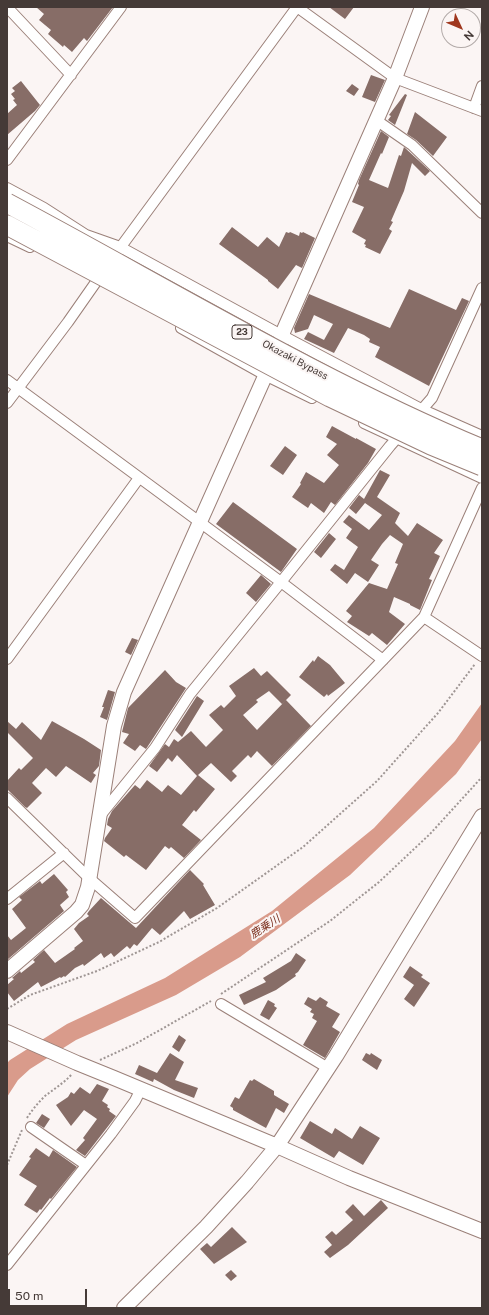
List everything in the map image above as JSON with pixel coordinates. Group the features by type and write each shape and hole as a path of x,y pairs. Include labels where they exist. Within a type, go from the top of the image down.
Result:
{"highway":[{"name":"Okazaki Bypass","path":"7,203 329,379 437,430 482,449"},
{"name":"Okazaki Bypass","path":"7,225 330,397 431,445 482,466"}],"street":[{"path":"7,7 71,75"},
{"path":"7,160 121,7"},
{"path":"7,402 68,322 120,247 297,7 395,78 478,110 482,86"},
{"path":"7,971 76,912 82,905 86,896 114,726 120,703 199,522 283,336 283,332 395,78 422,7"},
{"path":"376,120 412,145 482,214"},
{"path":"7,188 44,208 86,235 120,247 421,409 482,436"},
{"path":"7,236 56,259 265,374 396,440 482,478"},
{"path":"99,816 155,748 190,694 421,409 432,398 482,288"},
{"path":"7,380 281,582 383,660"},
{"path":"7,659 139,478"},
{"path":"7,798 90,878 135,918 424,617 482,488"},
{"path":"424,617 482,656"},
{"path":"124,1308 206,1227 277,1146 328,1068 482,816"},
{"path":"7,898 64,853"},
{"path":"219,999 328,1068"},
{"path":"7,1032 349,1178 482,1230"},
{"path":"7,1265 135,1101 141,1089"},
{"path":"27,1123 86,1165"}],"path":[{"path":"7,1009 30,996 97,971 159,942 217,908 303,847 377,781 408,748 438,713 482,656"},
{"path":"7,1165 36,1106 44,1097 67,1080 79,1064 97,1061 137,1043 219,999 330,921 378,882 430,834 482,777"}],"water":[{"name":"鹿乗川","path":"482,703 482,739 456,774 350,875 240,957 176,995 76,1040 30,1069 18,1080 7,1097 7,1063 10,1060 67,1024 165,978 272,911 374,828 455,741"}],"building":[{"path":"36,7 113,7 87,41 84,38 72,52 64,45 63,47 48,34 51,30 39,20 44,14"},
{"path":"329,7 354,7 345,19"},
{"path":"371,75 385,80 375,102 362,97"},
{"path":"21,81 40,105 7,135 7,114 17,105 11,94 15,91 12,88"},
{"path":"352,84 359,89 354,96 346,91"},
{"path":"405,94 407,95 395,125 388,120 391,116 389,115"},
{"path":"415,112 447,137 433,156 416,140 407,134"},
{"path":"381,131 389,137 369,180 388,188 399,155 401,156 404,147 430,171 425,176 412,163 404,191 391,221 393,222 389,229 392,231 380,254 365,247 366,245 364,244 366,240 352,232 364,207 352,202 359,185 359,180"},
{"path":"232,227 258,247 267,237 279,247 286,232 299,236 300,232 303,232 315,238 302,268 296,265 278,289 219,244"},
{"path":"409,289 456,310 462,298 469,301 429,386 375,357 380,347 369,342 370,339 364,335 348,328 334,353 304,339 308,332 324,340 333,324 314,315 308,329 295,333 294,328 309,294 390,328"},
{"path":"332,426 376,449 368,463 335,505 331,502 324,513 311,503 308,508 292,497 301,484 300,483 306,472 324,483 339,465 327,455 337,444 326,437"},
{"path":"285,446 297,455 283,475 270,466"},
{"path":"380,470 390,475 377,497 400,513 395,523 408,536 417,523 443,540 434,553 440,556 429,579 432,580 420,610 394,597 389,612 405,624 387,645 372,633 369,636 347,622 352,616 346,611 369,583 387,589 398,564 395,563 403,544 390,535 371,560 379,565 368,582 355,573 347,584 330,570 335,564 344,570 358,547 346,538 352,529 343,522 349,515 369,530 382,515 365,503 356,514 349,508 359,495 364,499"},
{"path":"233,502 297,549 281,572 216,524"},
{"path":"329,533 336,539 321,558 314,552"},
{"path":"261,575 271,584 256,602 246,593"},
{"path":"132,638 138,640 131,655 125,652"},
{"path":"318,656 330,665 345,683 328,696 327,694 324,697 299,677"},
{"path":"254,668 261,676 267,671 291,695 286,700 311,726 272,766 257,751 251,758 248,755 232,771 237,776 231,782 211,763 198,775 215,789 196,812 194,810 182,825 201,840 184,858 171,847 169,849 165,846 146,870 126,855 124,857 104,841 112,828 107,825 112,811 135,785 140,789 147,780 162,792 168,785 181,795 197,776 177,755 172,762 168,758 157,772 149,766 165,744 169,747 174,739 178,742 191,731 206,747 223,730 209,715 221,705 224,708 236,696 229,686","holes":["269,691 282,704 286,700 257,730 243,715 258,702 256,700"]},
{"path":"165,670 176,682 186,688 146,749 140,745 135,751 123,743 129,734 122,732 128,708"},
{"path":"108,690 115,692 107,720 100,717"},
{"path":"197,696 204,701 182,737 175,730"},
{"path":"7,721 16,729 22,722 41,740 52,721 101,750 99,766 93,773 96,775 91,783 66,766 56,777 46,768 32,783 42,793 27,808 25,807 7,789 7,781 19,768 21,770 33,758 7,732"},
{"path":"190,870 204,884 203,885 215,905 190,919 184,911 160,935 152,928 137,946 134,944 130,949 127,946 114,957 111,953 104,958 101,953 84,966 83,964 75,968 65,977 60,977 41,987 38,982 14,1001 7,992 7,985 14,979 12,978 35,962 33,960 44,950 55,963 75,949 74,948 83,941 74,929 79,923 89,916 87,914 89,911 101,898 136,928"},
{"path":"54,874 68,890 66,892 69,897 60,905 64,911 7,960 7,935 11,940 26,928 12,909 22,900 19,897 40,881 42,884"},
{"path":"296,953 306,960 295,974 296,976 276,990 244,1005 239,995 266,982 263,978 291,961"},
{"path":"410,966 423,975 421,977 430,983 414,1007 404,999 414,985 403,977"},
{"path":"308,997 316,1001 320,997 328,1002 326,1006 340,1014 332,1027 340,1032 325,1058 303,1045 317,1021 312,1018 314,1014 310,1012 312,1009 304,1004"},
{"path":"268,1000 275,1004 274,1006 277,1008 269,1020 260,1015"},
{"path":"179,1035 186,1040 179,1052 172,1047"},
{"path":"170,1053 184,1062 175,1080 198,1088 194,1098 174,1090 154,1079 153,1082 135,1074 139,1065 157,1073"},
{"path":"366,1053 370,1055 371,1053 382,1060 377,1070 362,1060"},
{"path":"254,1079 274,1091 274,1095 289,1104 284,1113 276,1108 266,1128 233,1110 230,1106 235,1097 239,1099 250,1080 252,1081"},
{"path":"97,1084 109,1089 102,1101 108,1105 107,1107 110,1109 109,1111 116,1116 85,1156 76,1150 85,1140 83,1138 97,1119 84,1110 71,1126 56,1105 68,1097 71,1092 74,1094 80,1087 90,1094"},
{"path":"42,1114 50,1119 44,1128 36,1123"},
{"path":"310,1121 332,1134 335,1128 352,1139 360,1126 380,1138 363,1165 339,1151 334,1158 300,1138"},
{"path":"36,1148 49,1157 53,1150 77,1167 51,1199 50,1198 37,1213 24,1205 37,1186 19,1175"},
{"path":"381,1200 388,1208 348,1245 330,1258 324,1252 332,1245 325,1237 332,1231 336,1235 353,1220 345,1212 353,1204 364,1216"},
{"path":"232,1227 247,1242 214,1264 200,1249 207,1243 211,1247"},
{"path":"231,1270 237,1276 231,1281 225,1275"}]}
